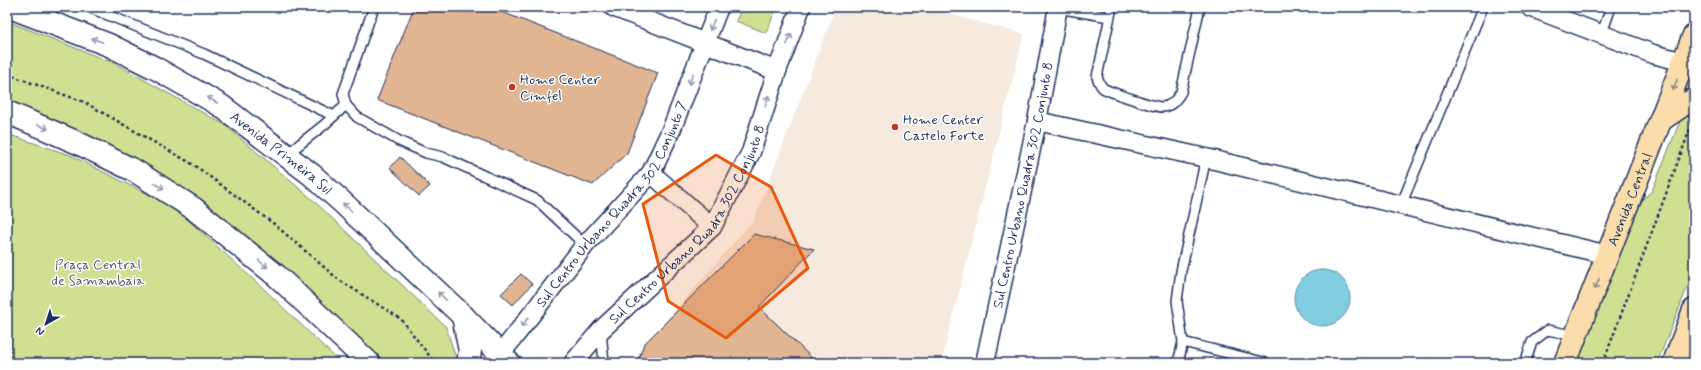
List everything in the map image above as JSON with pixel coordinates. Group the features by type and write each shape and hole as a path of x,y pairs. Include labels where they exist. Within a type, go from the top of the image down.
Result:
{"main road":[{"name":"Avenida Primeira Sul","path":"10,7 109,45 220,105 286,155 343,202 463,316 504,359"},
{"name":"Avenida Central","path":"1565,363 1694,35"},
{"path":"1661,120 1683,105 1694,100"},
{"path":"7,112 78,143 134,171 193,208 277,276 369,363"},
{"path":"1674,363 1694,310"},
{"path":"463,316 470,351 468,363"}],"street":[{"path":"613,7 777,71"},
{"name":"Sul Centro Urbano Quadra 302 Conjunto 7","path":"504,359 585,244 651,173 672,128 719,7"},
{"name":"Sul Centro Urbano Quadra 302 Conjunto 8","path":"573,363 601,330 712,227 751,152 777,71 801,7"},
{"name":"Sul Centro Urbano Quadra 302 Conjunto 8","path":"985,363 1037,121 1057,7"},
{"path":"1530,7 1602,33 1653,54 1684,62"},
{"path":"1037,121 1206,158 1608,255"},
{"path":"651,173 712,227"}],"lane":[{"path":"88,7 204,54 334,116"},
{"path":"374,7 343,94 343,100 346,105 357,117 399,141 426,153 442,157 537,200 585,244"},
{"path":"1057,7 1109,17"},
{"path":"1112,7 1097,77 1102,87 1112,93 1162,107 1170,105 1177,100 1181,92 1200,7"},
{"path":"1401,205 1483,7"},
{"path":"1602,33 1611,7"},
{"path":"286,155 346,105"},
{"path":"1178,363 1183,342 1177,300 1180,271 1206,158"},
{"path":"601,330 604,363"},
{"path":"1524,363 1532,342 1548,330 1576,336"},
{"path":"1183,342 1261,362"}],"path":[{"path":"7,74 84,102 194,165 274,224 339,280 401,319 436,363"},
{"path":"1603,363 1694,120"}],"highlighted area":[{"path":"716,155 771,187 808,268 726,338 668,301 643,204"}],"shaded area":[{"name":"Home Center Castelo Forte","path":"836,7 923,7 1024,34 941,363 635,363 640,350 754,220"}],"green space":[{"path":"742,7 777,7 766,33 736,21"},
{"path":"7,21 116,64 225,125 313,200 446,327 456,358 455,363 383,363 280,271 182,192 7,109"},
{"path":"1694,61 1694,88 1683,90"},
{"path":"1694,109 1694,271 1657,363 1570,363 1633,207 1652,191 1680,121"},
{"name":"Praça Central de Samambaia","path":"7,134 70,155 175,208 266,291 341,363 7,363"}],"water":[{"path":"1316,270 1328,270 1338,274 1346,282 1350,292 1350,304 1346,314 1338,322 1328,326 1316,326 1306,322 1298,314 1294,304 1294,292 1298,282 1306,274"}],"building":[{"path":"414,7 489,7 658,73 627,153 593,185 377,100"},
{"path":"400,157 430,186 419,196 390,168"},
{"path":"754,234 814,249 759,307 817,363 637,363 644,344"},
{"path":"521,274 532,284 513,305 501,294"}],"place":[{"name":"Home Center Cimfel","path":"512,87"},
{"name":"Home Center Castelo Forte","path":"895,127"}]}
